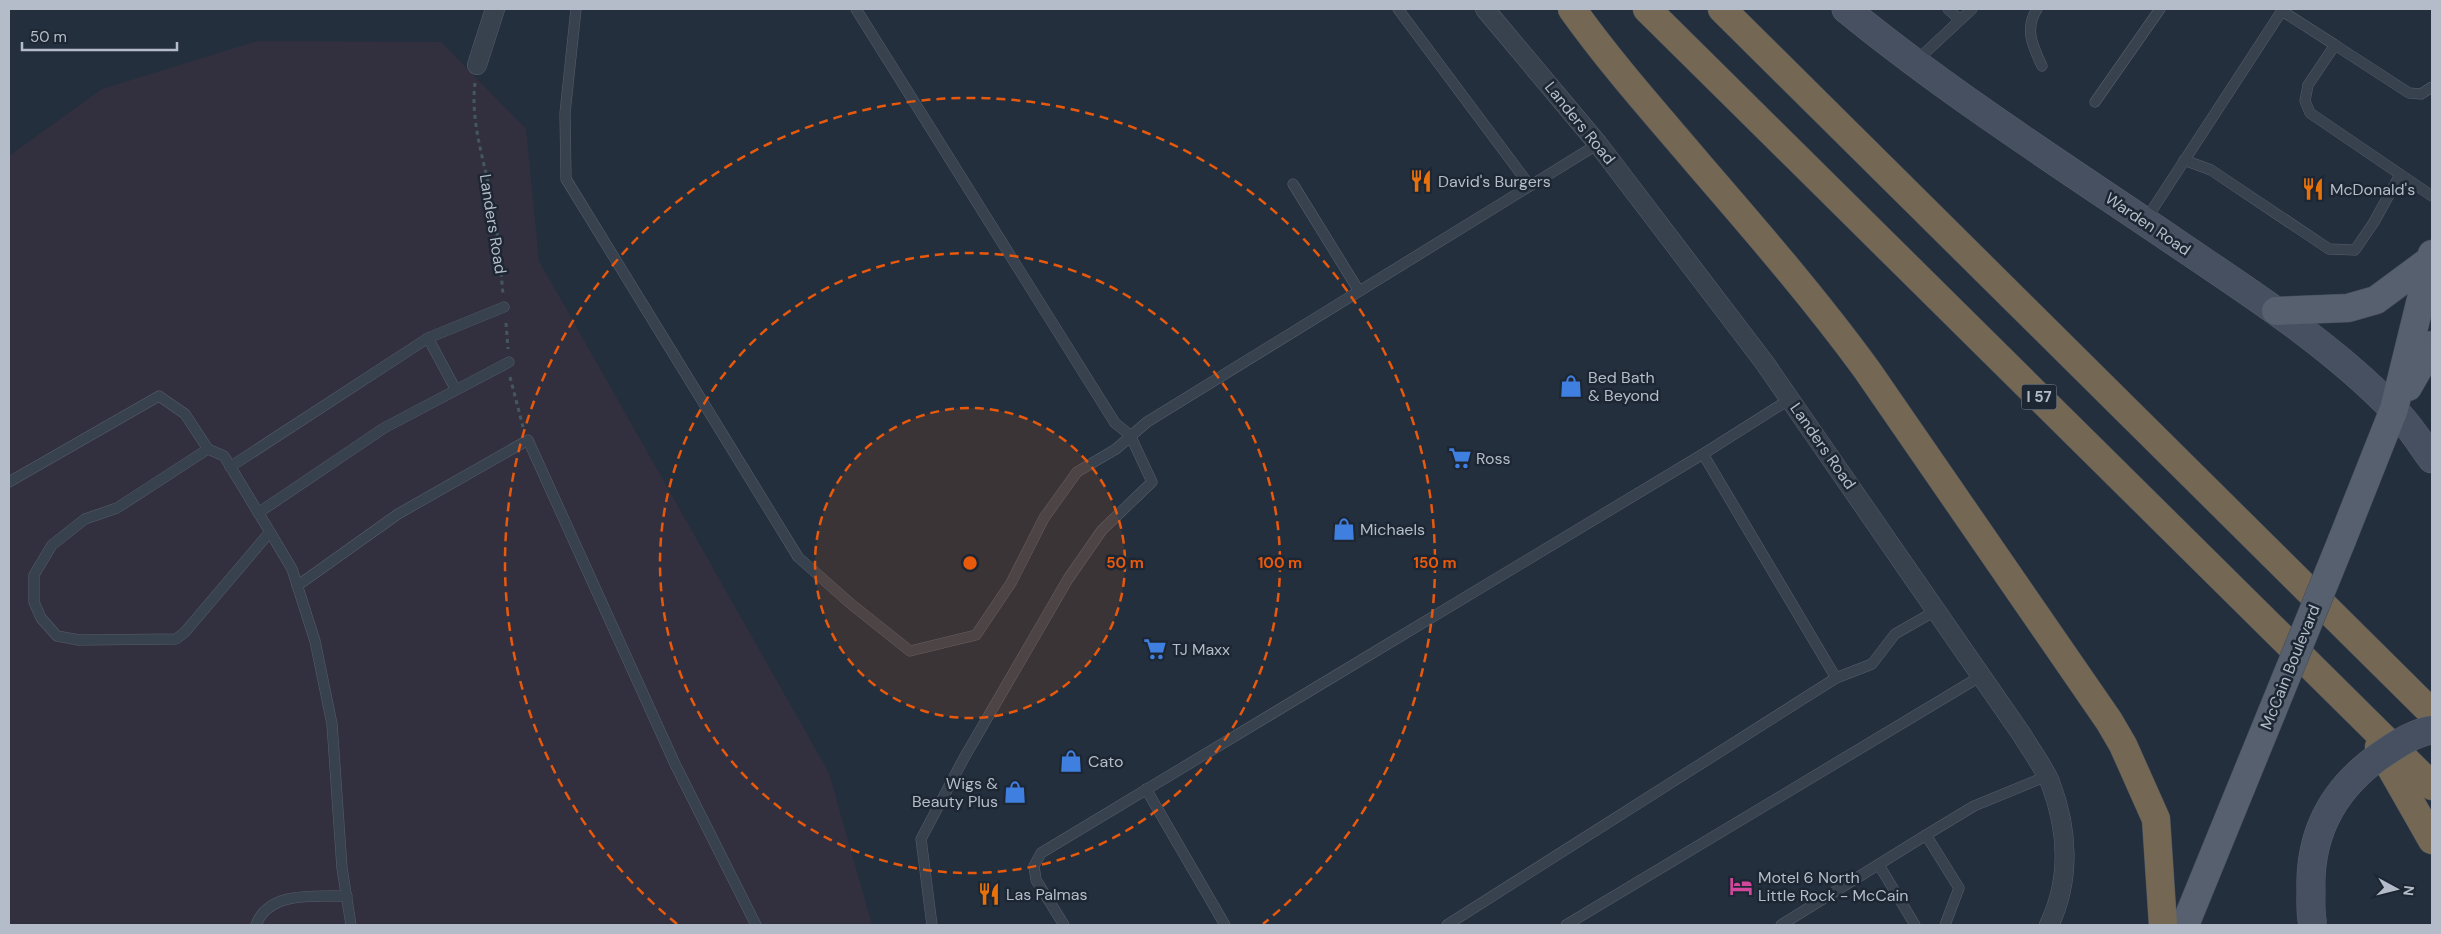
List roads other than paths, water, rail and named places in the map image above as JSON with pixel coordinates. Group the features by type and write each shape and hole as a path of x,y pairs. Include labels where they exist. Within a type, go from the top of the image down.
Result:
{"highway":[{"path":"1572,9 1604,54 1829,319 1867,370 2109,721 2123,744 2156,819 2162,925"},
{"name":"I 57","path":"1647,9 2432,786"},
{"path":"1722,9 2432,713"},
{"path":"2363,717 2432,840"}],"main road":[{"path":"2276,311 2348,308 2376,300 2431,257"},
{"name":"McCain Boulevard","path":"2185,925 2394,409 2431,257"},
{"name":"McCain Boulevard","path":"2394,409 2432,345"}],"street":[{"path":"477,65 495,9"},
{"name":"Landers Road","path":"1485,9 1598,144 1790,399 2022,735 2047,776 2063,824 2065,864 2060,896 2049,925"},
{"name":"Warden Road","path":"1846,9 1915,63 2276,311 2340,360 2394,409 2432,459"},
{"path":"2313,925 2310,866 2319,832 2339,794 2360,769 2405,739 2432,730"}],"lane":[{"path":"576,9 564,112 566,178 798,557 851,604 910,652 976,635 1011,583 1044,518 1077,472 1116,449 1147,422 1598,144"},
{"path":"856,9 1115,423 1130,435 1152,482 1102,530 1068,579 964,758 921,839 932,925"},
{"path":"1398,9 1530,186"},
{"path":"1948,9 1960,20"},
{"path":"1915,63 1972,9"},
{"path":"2037,9 2030,28 2031,41 2042,66"},
{"path":"2144,222 2282,10 2409,93 2421,94 2432,86"},
{"path":"2095,102 2156,11"},
{"path":"2336,45 2308,85 2305,101 2310,113 2432,196"},
{"path":"2184,160 2210,170 2329,249 2355,250 2374,222 2400,175"},
{"path":"1294,184 1359,291"},
{"path":"230,467 428,338 504,307"},
{"path":"428,338 456,390"},
{"path":"258,513 384,428 509,362"},
{"path":"9,482 159,396 184,414 208,449 224,456 292,570 316,641 332,724 351,925"},
{"path":"1064,925 1036,880 1034,866 1041,853 1703,454 1790,399"},
{"path":"297,586 398,514 528,440 675,764 756,925"},
{"path":"208,449 117,508 85,519 52,545 34,575 34,602 41,618 57,636 79,640 176,638 186,632 270,532"},
{"path":"1703,454 1836,678"},
{"path":"1447,925 1836,678 1872,664 1895,634 1937,610"},
{"path":"1566,925 1981,676"},
{"path":"1781,925 1974,806 2047,776"},
{"path":"1146,789 1225,925"},
{"path":"1926,835 1959,888 1945,925"},
{"path":"1879,865 1915,925"},
{"path":"256,925 266,909 274,903 301,898 347,896"}],"place":[{"name":"David's Burgers","path":"1421,181"},
{"name":"McDonald's","path":"2313,189"},
{"name":"Bed Bath & Beyond","path":"1571,386"},
{"name":"Ross","path":"1460,458"},
{"name":"Michaels","path":"1344,529"},
{"name":"TJ Maxx","path":"1155,649"},
{"name":"Cato","path":"1071,761"},
{"name":"Wigs & Beauty Plus","path":"1015,792"},
{"name":"Motel 6 North Little Rock - McCain","path":"1741,886"},
{"name":"Las Palmas","path":"989,894"}]}
